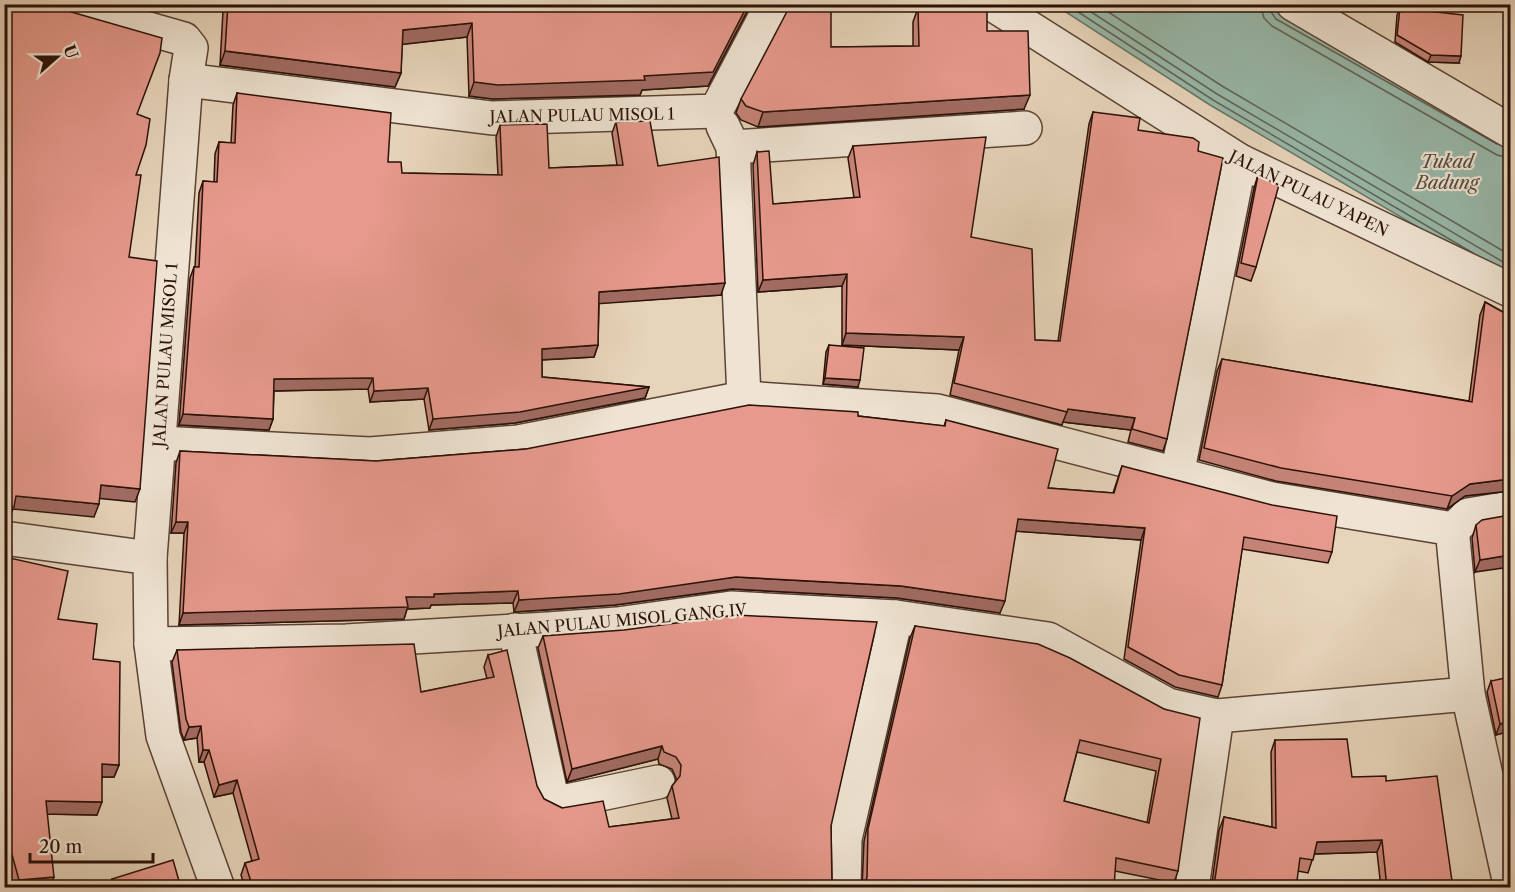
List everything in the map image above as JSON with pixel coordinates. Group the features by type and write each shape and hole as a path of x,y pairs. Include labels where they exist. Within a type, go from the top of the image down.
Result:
{"street":[{"name":"JALAN PULAU MISOL 1","path":"61,4 188,42 191,48 186,80 150,558 151,644 163,736 218,888"},
{"path":"744,398 733,147 716,111 772,4"},
{"path":"1293,4 1510,131"},
{"name":"JALAN PULAU YAPEN","path":"993,5 1240,162 1510,290"},
{"name":"JALAN PULAU MISOL 1","path":"186,80 492,118 716,111"},
{"path":"733,147 1025,128"},
{"path":"1180,476 1180,460 1240,162"},
{"path":"159,443 370,454 518,442 744,398 937,411 1272,499 1447,528 1450,532 1468,694 1510,884"},
{"path":"1450,532 1468,515 1510,508"},
{"path":"4,538 150,558"},
{"name":"JALAN PULAU MISOL GANG IV","path":"151,644 346,641 617,624 730,608 896,617 1048,639 1168,705 1217,716 1468,694"},
{"path":"844,888 845,839 896,617"},
{"path":"515,630 551,794 555,800 562,802 658,782"},
{"path":"1192,888 1217,716"}],"water":[{"name":"Tukad Badung","path":"1055,5 1279,5 1510,136 1510,281 1210,105"}],"building":[{"path":"4,4 55,4 61,9 162,38 160,53 137,114 150,119 146,145 136,175 141,175 129,257 157,261 140,489 101,485 99,504 16,496 14,507 4,508"},
{"path":"228,4 748,4 713,72 644,76 645,80 498,85 474,82 472,23 403,30 401,73 225,51"},
{"path":"791,4 831,4 831,47 919,46 918,8 987,7 987,31 1028,31 1030,95 763,112 746,106 741,99"},
{"path":"1400,8 1463,15 1461,56 1431,55 1397,35"},
{"path":"237,93 391,113 388,162 401,162 402,173 502,175 500,125 547,124 549,168 623,165 616,122 650,121 658,166 719,157 725,283 599,292 598,345 542,349 542,377 649,387 520,412 433,419 428,388 374,391 373,378 274,379 273,419 183,414 194,267 199,267 203,181 217,182 219,142 235,143"},
{"path":"1093,112 1140,118 1138,130 1193,138 1199,142 1198,151 1223,158 1167,439 1132,429 1135,418 1068,409 1067,412 954,383 964,337 846,333 847,274 763,280 757,152 769,151 773,204 860,197 853,146 986,137 971,237 1032,249 1035,340 1060,341"},
{"path":"1258,175 1279,185 1256,267 1241,263"},
{"path":"1485,302 1510,316 1510,479 1470,484 1452,496 1281,468 1204,448 1222,359 1472,402"},
{"path":"829,345 864,348 860,380 825,378"},
{"path":"749,405 858,412 858,416 945,426 946,420 1058,449 1048,488 1114,493 1122,466 1272,505 1337,516 1332,552 1244,537 1222,685 1179,675 1128,647 1145,528 1018,519 1005,601 901,586 736,577 619,594 519,600 518,591 434,594 434,597 406,597 408,607 183,613 188,522 176,522 180,451 376,461 526,449"},
{"path":"1510,515 1510,555 1480,560 1476,525 1482,520"},
{"path":"4,543 7,544 5,557 68,571 58,619 97,624 93,659 120,662 119,765 102,764 102,802 46,801 54,877 19,880 4,826"},
{"path":"736,615 877,622 831,826 832,884 835,888 253,888 245,863 259,859 237,780 219,785 209,750 203,750 201,726 189,727 177,650 414,644 421,692 494,677 488,655 507,650 537,786 544,799 562,808 603,801 609,827 679,818 672,786 680,776 681,765 676,757 664,752 662,746 572,769 543,636 624,630"},
{"path":"915,626 1038,644 1070,658 1164,709 1200,718 1178,871 1116,858 1114,888 862,888 867,877 868,829","holes":["1080,740 1161,759 1149,823 1064,801"]},
{"path":"1510,677 1510,721 1500,724 1491,681"},
{"path":"1347,739 1352,777 1386,776 1386,781 1437,776 1453,888 1387,888 1382,840 1317,842 1313,860 1300,858 1296,888 1208,888 1215,879 1224,817 1276,828 1275,740"},
{"path":"173,860 181,888 114,888 112,879"}]}
